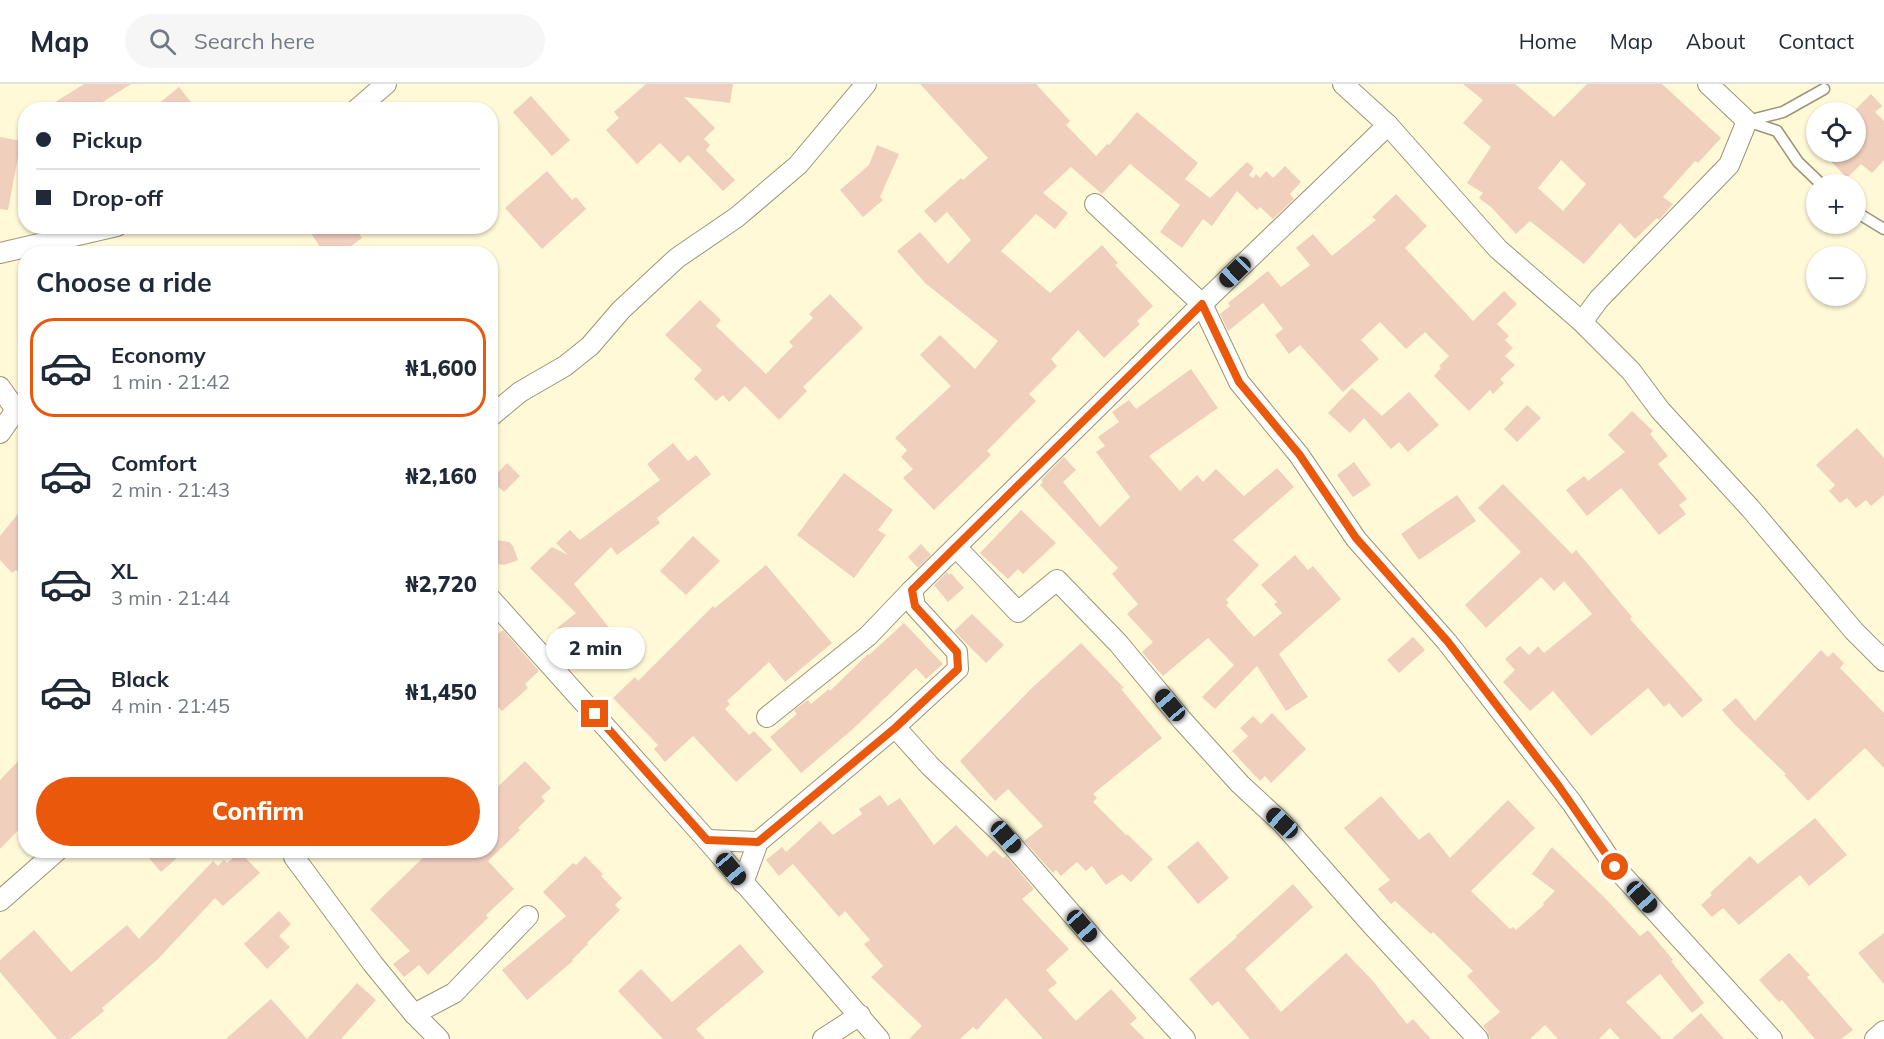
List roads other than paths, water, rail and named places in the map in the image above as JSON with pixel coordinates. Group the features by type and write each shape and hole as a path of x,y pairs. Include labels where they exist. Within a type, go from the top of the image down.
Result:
{"street":[{"path":"366,102 387,84"},
{"path":"498,410 520,392 565,366 590,345 621,310 677,258 737,217 798,165 866,84"},
{"path":"1343,84 1388,125 1498,249 1581,322 1631,371 1660,410 1750,508 1854,631 1884,661"},
{"path":"1581,322 1599,299 1729,165 1747,121 1708,84"},
{"path":"767,717 868,636 1202,304 1388,125"},
{"path":"1095,204 1202,304 1239,382 1299,454 1356,538 1448,642 1572,803 1615,867 1772,1039"},
{"path":"30,246 82,234"},
{"path":"0,253 18,249"},
{"path":"0,387 18,410"},
{"path":"0,433 18,417"},
{"path":"956,547 1018,612 1057,580 1118,644 1240,784 1282,823 1371,924 1478,1039"},
{"path":"743,883 758,842 895,728 958,669 957,652 915,606 912,590"},
{"path":"498,607 707,840 879,1039"},
{"path":"895,728 930,766 1006,837 1097,943 1185,1039"},
{"path":"707,840 758,842"},
{"path":"0,901 49,858"},
{"path":"295,858 373,964 414,1014 439,1039"},
{"path":"414,1014 454,993 528,916"},
{"path":"823,1039 860,1016"},
{"path":"1875,1039 1884,1030"}],"lane":[{"path":"1747,121 1783,112 1824,89"},
{"path":"1747,121 1777,131 1798,162 1811,174"},
{"path":"1866,218 1884,229"}]}
